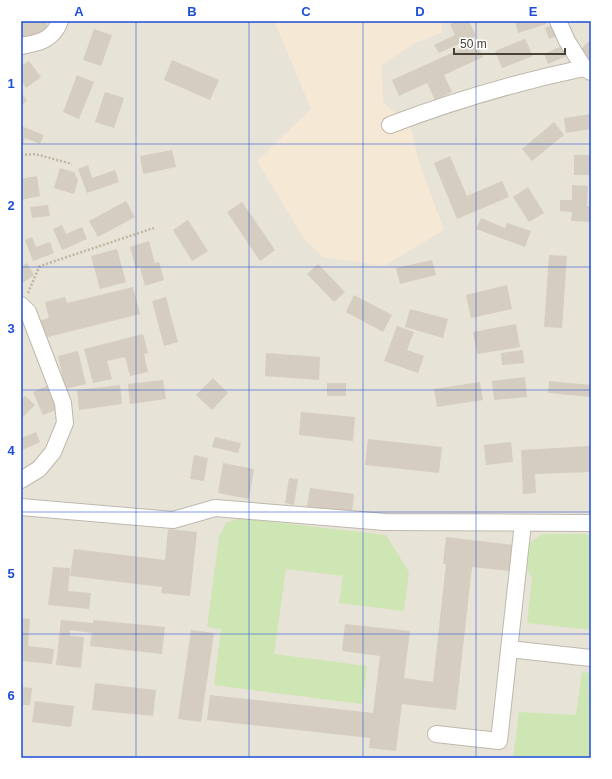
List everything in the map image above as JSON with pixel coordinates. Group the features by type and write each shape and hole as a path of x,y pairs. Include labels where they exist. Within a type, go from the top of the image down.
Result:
{"street":[{"path":"21,46 36,44 50,38 60,21"},
{"path":"390,125 421,113 499,88 587,70 567,41 558,21"},
{"path":"21,480 39,470 53,452 66,423 63,402 28,312 22,305"},
{"path":"21,507 174,520 215,508 385,522 591,523"},
{"path":"436,734 499,741 523,523"},
{"path":"509,649 591,658"}],"path":[{"path":"21,155 35,154 72,164"},
{"path":"22,305 40,267 43,265 154,228"}],"shaded area":[{"path":"21,21 591,21 591,758 21,758"},
{"path":"274,21 442,21 442,33 415,43 382,65 383,102 411,127 419,162 444,230 384,266 323,257 304,239 257,161 311,109"}],"green space":[{"path":"240,518 386,535 409,572 404,611 339,603 343,576 286,569 274,654 367,666 362,704 214,685 221,629 207,627 219,537 226,523"},
{"path":"542,534 591,534 591,630 527,623 532,579 525,565 528,544"},
{"path":"582,672 591,673 591,758 513,758 519,712 576,715"}],"building":[{"path":"21,21 46,21 48,32 21,38"},
{"path":"456,21 469,21 476,36 439,53 434,45 455,35 450,24"},
{"path":"515,21 545,21 546,24 518,33"},
{"path":"556,23 561,34 549,39 545,28"},
{"path":"94,29 112,35 101,66 83,60"},
{"path":"525,39 533,56 502,68 495,51"},
{"path":"589,41 591,43 591,56 585,61 577,53"},
{"path":"476,42 483,57 444,75 452,92 435,100 427,83 399,96 392,80"},
{"path":"564,45 569,55 548,64 544,54"},
{"path":"172,60 219,80 210,100 164,80"},
{"path":"29,61 41,77 26,88 21,81 21,66"},
{"path":"77,75 94,82 79,119 63,112"},
{"path":"21,92 27,101 21,105"},
{"path":"105,92 124,98 114,128 95,122"},
{"path":"591,114 591,129 566,133 564,118"},
{"path":"554,122 564,135 532,161 522,149"},
{"path":"21,126 44,135 40,144 25,138 23,145 21,144"},
{"path":"172,150 176,167 143,174 140,156"},
{"path":"574,155 591,155 591,175 574,175"},
{"path":"450,156 467,196 502,181 509,197 457,219 434,163"},
{"path":"88,165 92,178 115,170 119,182 87,193 78,169"},
{"path":"60,168 74,172 78,180 74,194 54,188"},
{"path":"37,176 40,196 21,200 21,179"},
{"path":"572,185 588,186 587,206 591,206 591,222 571,221 572,212 560,211 560,200 572,200"},
{"path":"528,187 544,213 529,222 513,197"},
{"path":"126,201 135,217 98,237 89,221"},
{"path":"242,202 275,250 260,261 227,212"},
{"path":"48,205 50,216 32,218 30,207"},
{"path":"481,218 505,228 507,223 531,231 525,247 476,229"},
{"path":"188,220 208,251 192,261 173,230"},
{"path":"62,225 66,234 82,227 87,239 62,250 53,229"},
{"path":"32,237 36,247 50,242 54,253 33,261 25,240"},
{"path":"149,241 155,263 159,262 164,280 145,286 140,267 136,269 130,247"},
{"path":"117,249 126,282 100,289 91,256"},
{"path":"549,255 567,256 562,328 544,327"},
{"path":"432,260 436,275 400,284 396,268"},
{"path":"27,263 34,275 21,284 21,267"},
{"path":"318,264 345,292 334,302 307,274"},
{"path":"507,285 512,309 471,318 466,295"},
{"path":"133,287 140,314 44,338 39,321 49,318 45,302 65,297 67,303"},
{"path":"354,295 392,315 383,332 346,312"},
{"path":"166,297 178,342 164,346 152,301"},
{"path":"410,309 448,319 443,338 405,327"},
{"path":"516,324 520,347 477,354 473,332"},
{"path":"397,326 414,332 407,350 424,356 418,373 384,361"},
{"path":"143,334 148,353 144,354 148,372 130,376 125,357 107,361 112,379 93,383 84,349"},
{"path":"523,350 524,363 502,365 501,353"},
{"path":"78,351 86,384 65,389 58,356"},
{"path":"266,353 320,357 319,380 265,376"},
{"path":"525,377 527,397 494,400 492,381"},
{"path":"213,378 228,393 212,410 196,395"},
{"path":"163,380 166,399 130,404 128,384"},
{"path":"549,381 591,385 591,397 548,393"},
{"path":"480,382 483,400 437,407 434,389"},
{"path":"327,383 346,383 346,396 327,396"},
{"path":"51,384 61,408 43,415 33,392"},
{"path":"120,385 122,404 79,410 77,390"},
{"path":"25,396 35,405 21,419 21,400"},
{"path":"301,412 355,417 353,441 299,435"},
{"path":"36,432 40,442 22,450 21,438"},
{"path":"215,437 241,443 238,453 212,447"},
{"path":"368,439 442,447 439,473 365,465"},
{"path":"511,442 513,462 486,465 484,445"},
{"path":"591,446 591,472 535,474 536,493 523,494 521,450"},
{"path":"194,455 208,458 204,481 190,479"},
{"path":"223,463 254,469 249,499 218,493"},
{"path":"289,478 298,479 294,505 285,503"},
{"path":"310,488 354,494 352,513 307,507"},
{"path":"168,529 197,532 190,596 161,593 162,587 70,576 74,549 165,560"},
{"path":"446,537 514,545 511,571 472,567 456,710 402,704 396,751 369,748 370,738 207,720 210,695 373,713 380,656 342,651 345,624 410,631 404,678 433,682 446,564 443,564"},
{"path":"53,567 70,568 68,591 91,593 89,609 48,605"},
{"path":"21,618 30,619 28,646 54,649 52,664 21,661"},
{"path":"61,620 93,623 93,620 165,627 162,654 90,646 92,633 70,630 70,636 84,637 81,668 56,665"},
{"path":"191,630 214,633 201,722 178,719"},
{"path":"95,683 156,690 153,716 92,710"},
{"path":"21,687 32,688 30,705 21,705"},
{"path":"35,701 74,706 71,727 32,722"}]}
